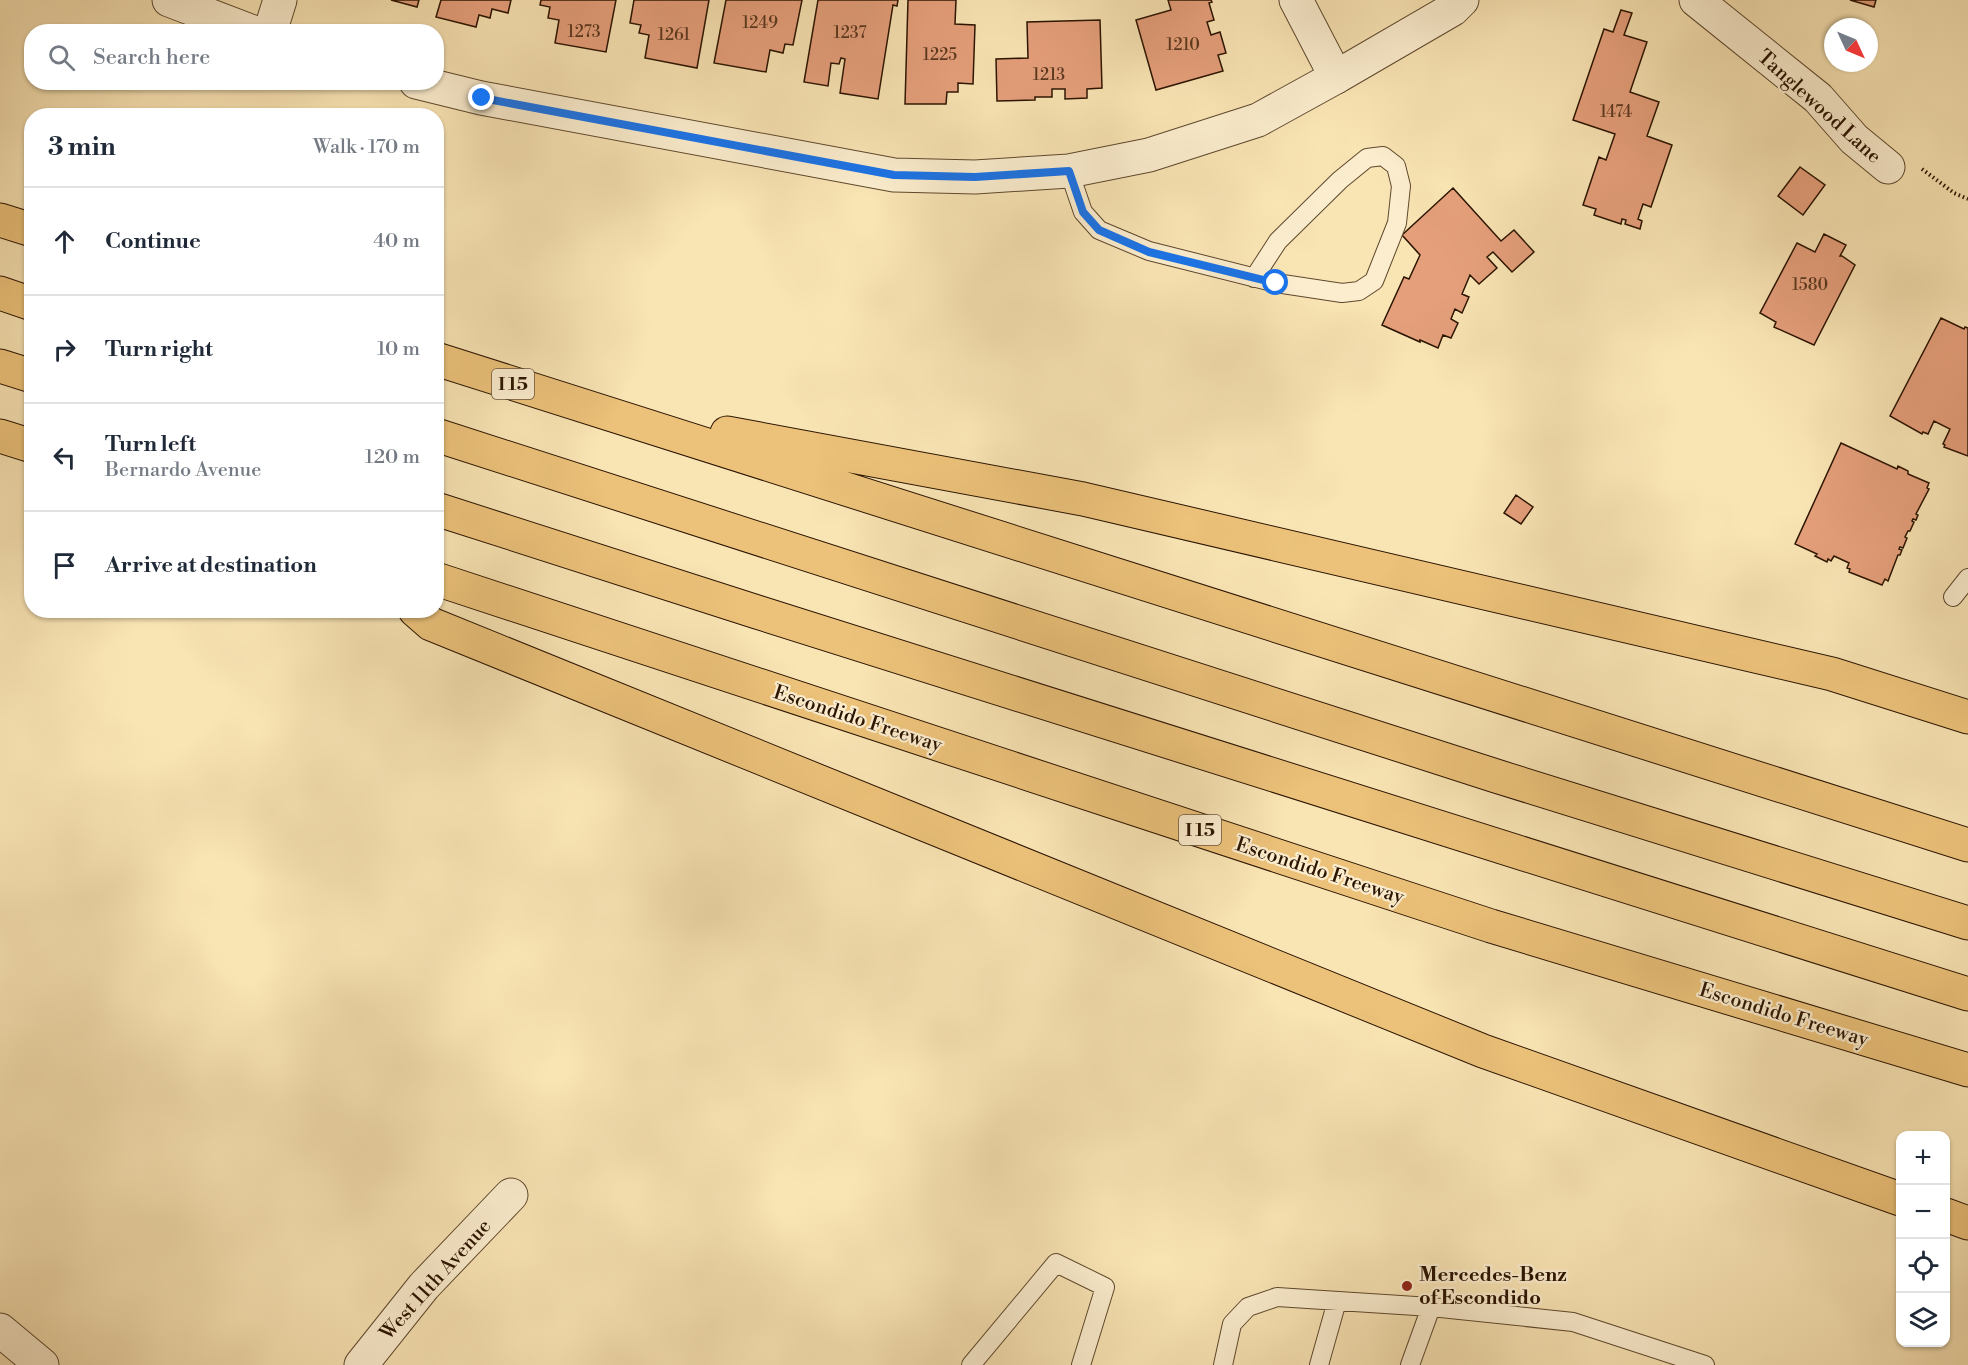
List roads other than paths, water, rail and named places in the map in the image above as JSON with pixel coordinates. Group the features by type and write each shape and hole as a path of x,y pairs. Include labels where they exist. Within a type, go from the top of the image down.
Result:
{"highway":[{"path":"0,220 24,228"},
{"path":"0,294 24,302"},
{"name":"I 15","path":"444,362 1968,845"},
{"path":"0,366 24,374"},
{"path":"589,408 1083,499 1832,674 1968,717"},
{"path":"0,436 24,444"},
{"path":"444,438 1496,776 1968,922"},
{"path":"444,512 790,623 1968,994"},
{"name":"Escondido Freeway","path":"444,582 1491,926 1968,1070"},
{"path":"425,618 431,624 1483,1052 1896,1198"},
{"path":"1950,1216 1968,1223"}],"street":[{"path":"169,0 232,24"},
{"path":"272,24 280,0"},
{"path":"1296,0 1336,76"},
{"path":"444,89 482,98 894,175 975,177 1069,171 1149,155 1258,120 1453,9 1462,0"},
{"name":"Tanglewood Lane","path":"1696,0 1818,98 1854,139 1888,167"},
{"name":"West 11th Avenue","path":"361,1365 424,1286 512,1195"},
{"path":"0,1330 42,1365"}],"lane":[{"path":"1069,171 1083,212 1099,230 1149,252 1254,278 1276,283 1342,293 1359,291 1374,281 1397,223 1401,186 1396,166 1383,156 1367,158 1340,180 1278,241 1254,278"},
{"path":"1953,597 1968,578"},
{"path":"971,1365 1056,1263 1105,1287 1081,1365"},
{"path":"1223,1365 1232,1324 1248,1307 1277,1297 1431,1307 1573,1322 1705,1365"},
{"path":"1319,1365 1337,1301"},
{"path":"1410,1365 1431,1307"}],"place":[{"name":"Mercedes-Benz of Escondido","path":"1407,1286"}]}
